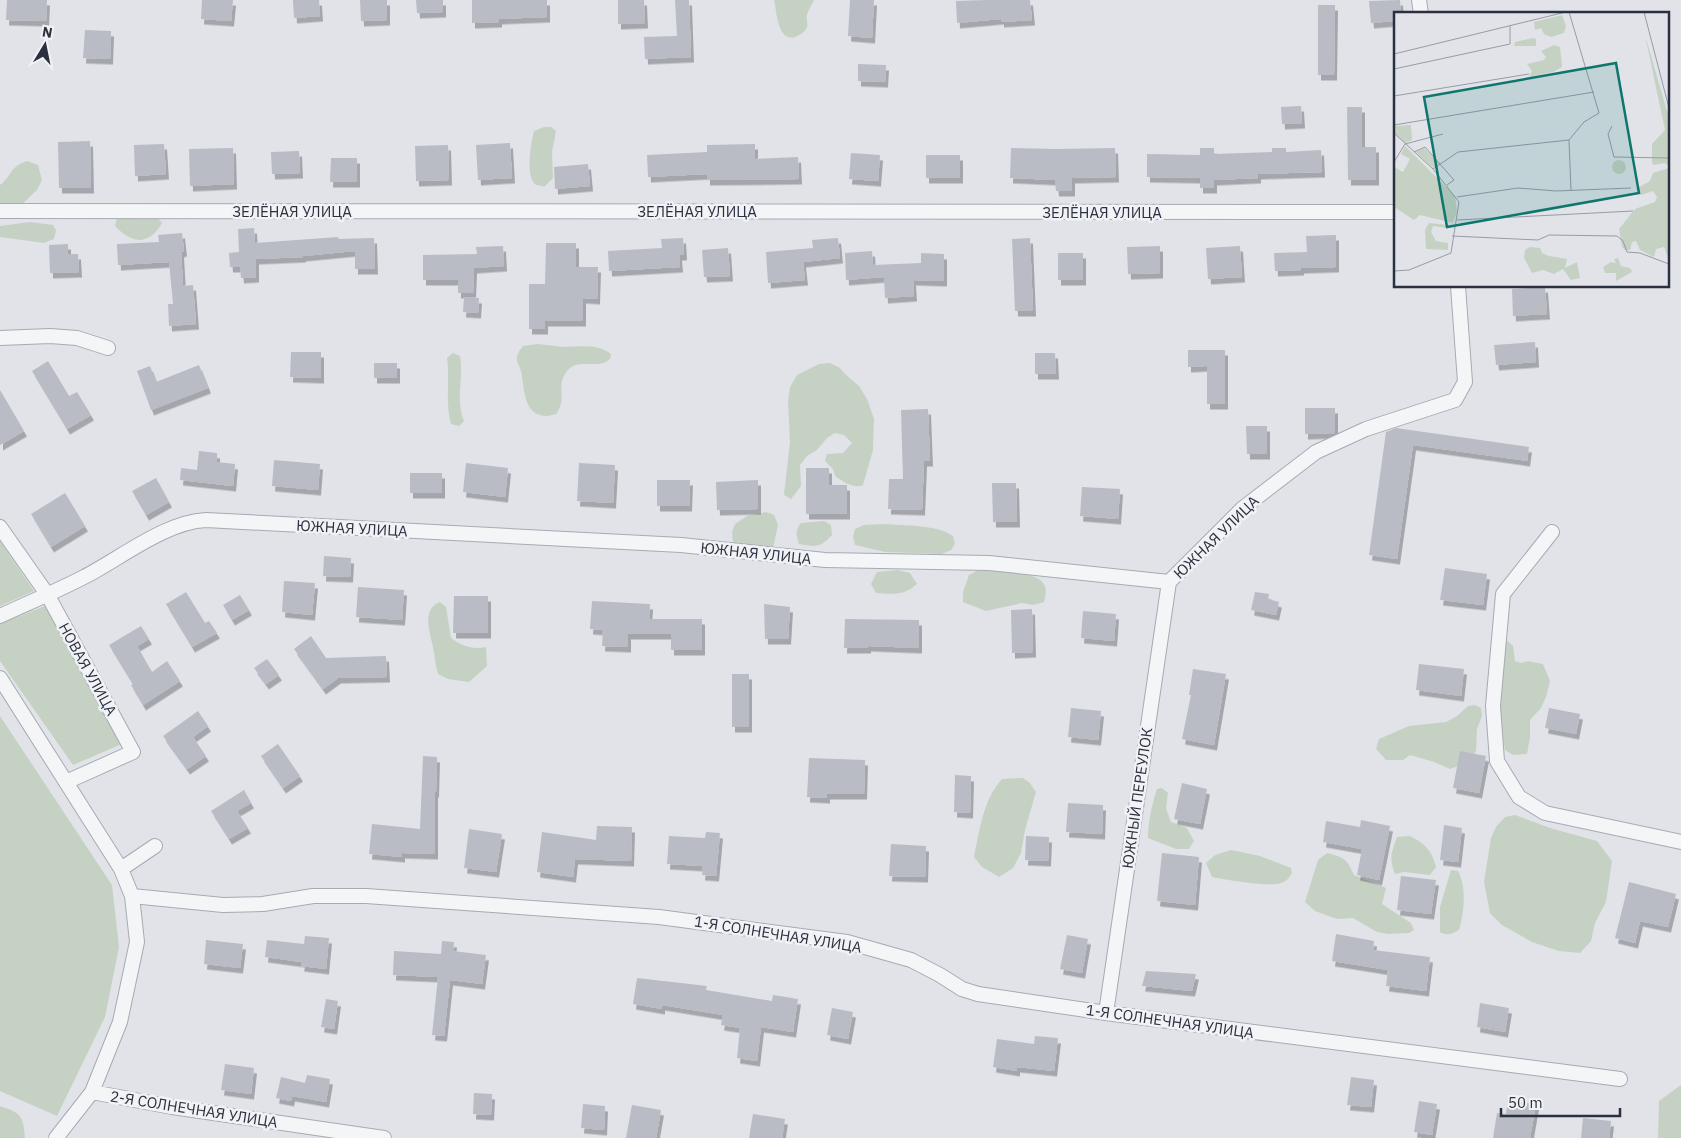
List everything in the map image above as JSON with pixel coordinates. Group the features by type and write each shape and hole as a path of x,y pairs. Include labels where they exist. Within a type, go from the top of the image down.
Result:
{"street":[{"name":"ЗЕЛЁНАЯ УЛИЦА","path":"0,211 1394,212"},
{"name":"ЮЖНАЯ УЛИЦА","path":"0,616 84,577 175,526 194,520 681,545 825,560 989,563 1169,582 1244,508 1316,452 1366,429 1455,400 1465,382 1458,288"},
{"path":"0,338 50,336 77,338 108,348"},
{"name":"НОВАЯ УЛИЦА","path":"0,527 47,594 133,752 66,782"},
{"path":"1552,532 1503,594 1493,706 1497,761 1519,797 1545,813 1681,842"},
{"name":"ЮЖНЫЙ ПЕРЕУЛОК","path":"1106,1013 1169,582"},
{"path":"0,678 121,869 132,896 137,942 120,1022 92,1092 56,1138"},
{"path":"121,869 155,846"},
{"name":"1-Я СОЛНЕЧНАЯ УЛИЦА","path":"132,896 223,905 263,904 313,896 366,896 659,917 846,942 911,960 962,989 972,992 1106,1013 1620,1079"},
{"name":"2-Я СОЛНЕЧНАЯ УЛИЦА","path":"92,1092 172,1107 384,1138"}],"green space":[{"path":"774,0 814,0 807,16 807,27 804,32 795,37 785,35 779,24"},
{"path":"544,127 551,127 556,131 552,152 553,178 544,187 536,185 533,181 530,168 530,151 534,131"},
{"path":"27,161 38,165 42,180 37,190 19,207 0,207 0,185 17,166"},
{"path":"154,214 162,223 152,236 146,239 134,239 121,232 115,226 117,217"},
{"path":"30,222 53,225 56,230 54,239 44,243 0,237 0,226"},
{"path":"538,344 563,347 594,347 611,354 610,359 600,364 578,364 569,369 562,381 560,408 556,414 542,416 532,411 529,406 517,362 518,353 523,346"},
{"path":"453,353 460,356 461,364 460,405 464,421 459,426 451,424 448,408 447,358"},
{"path":"830,363 840,368 859,386 867,399 874,419 873,450 863,485 852,485 841,480 835,476 833,469 825,461 827,454 843,453 852,443 844,435 835,433 827,438 817,450 807,456 800,465 801,486 791,499 784,495 790,442 788,401 790,387 797,375 819,364"},
{"path":"766,512 774,515 778,525 773,548 741,547 733,542 732,532 735,524 747,516"},
{"path":"824,521 831,525 832,535 828,539 817,546 799,544 797,533 801,523"},
{"path":"883,524 938,529 953,536 955,544 951,550 942,554 885,552 855,545 853,537 855,529 864,525"},
{"path":"0,541 34,591 0,606"},
{"path":"982,568 1012,571 1035,577 1043,582 1045,587 1044,602 1033,605 1022,603 986,611 963,602 963,592 969,575"},
{"path":"898,570 910,573 917,584 903,592 893,594 876,593 871,584 877,572"},
{"path":"440,602 446,607 451,638 468,647 486,647 487,666 469,682 448,679 438,674 428,622 430,610"},
{"path":"45,606 122,744 73,765 0,661 0,624"},
{"path":"1508,641 1513,646 1515,661 1543,664 1550,681 1541,708 1530,720 1530,738 1527,754 1513,755 1505,750 1499,718 1503,644"},
{"path":"1475,705 1481,708 1482,716 1477,729 1476,751 1467,763 1450,769 1410,755 1403,760 1386,760 1376,749 1379,739 1409,726 1446,722 1457,716 1468,706"},
{"path":"0,716 112,885 119,947 105,1017 57,1116 0,1091"},
{"path":"1023,778 1030,783 1036,792 1025,830 1021,853 1013,868 999,877 982,867 974,857 980,826 990,796 1002,779"},
{"path":"1162,788 1168,793 1166,808 1171,822 1187,828 1194,841 1189,849 1176,849 1148,838 1153,801 1157,789"},
{"path":"1515,815 1550,828 1597,841 1612,861 1606,902 1595,923 1591,941 1580,953 1559,951 1532,942 1502,925 1490,913 1484,882 1491,838 1496,827 1505,817"},
{"path":"1410,836 1424,845 1430,852 1436,867 1430,875 1404,872 1395,874 1392,856 1397,837"},
{"path":"1231,850 1260,856 1291,868 1292,873 1285,881 1275,884 1247,883 1212,877 1206,863 1215,855"},
{"path":"1327,853 1344,860 1354,875 1386,888 1382,904 1411,923 1414,930 1409,933 1388,934 1377,932 1353,918 1337,919 1315,911 1305,902 1318,860"},
{"path":"1451,870 1458,871 1461,877 1464,901 1459,930 1448,934 1440,932 1440,907"},
{"path":"1681,1085 1681,1138 1658,1138 1659,1101"},
{"path":"0,1106 20,1116 25,1138 0,1138"}],"building":[{"path":"7,0 47,0 46,21 6,20"},
{"path":"202,0 233,0 231,21 201,19"},
{"path":"293,0 319,0 320,16 294,18"},
{"path":"360,0 387,0 387,20 361,21"},
{"path":"416,0 443,0 443,12 417,13"},
{"path":"472,0 547,0 547,17 499,19 499,22 472,23"},
{"path":"618,0 644,0 645,23 618,24"},
{"path":"675,0 689,0 691,57 645,59 644,37 677,36"},
{"path":"850,0 874,0 872,38 848,36"},
{"path":"1030,0 1032,20 1001,22 1001,19 957,23 956,1"},
{"path":"1400,0 1401,12 1394,12 1394,21 1371,23 1369,1"},
{"path":"1318,5 1335,5 1334,75 1318,75"},
{"path":"85,30 111,31 110,59 83,58"},
{"path":"858,64 886,65 885,82 858,81"},
{"path":"1301,106 1302,123 1282,124 1281,107"},
{"path":"1347,107 1362,107 1362,147 1376,147 1376,180 1348,180"},
{"path":"90,141 91,188 59,188 58,142"},
{"path":"510,143 512,178 478,180 476,145"},
{"path":"164,144 166,174 135,176 134,145"},
{"path":"755,144 755,159 798,157 799,179 707,180 707,174 648,177 647,155 707,152 707,145"},
{"path":"448,145 449,180 416,181 415,146"},
{"path":"233,148 234,184 190,186 189,149"},
{"path":"1011,148 1115,148 1116,177 1072,178 1072,191 1056,191 1055,180 1010,178"},
{"path":"1200,148 1214,148 1214,154 1272,152 1272,148 1286,148 1286,152 1321,150 1322,172 1258,174 1258,178 1214,180 1214,188 1200,188 1200,178 1147,177 1147,154 1200,155"},
{"path":"299,151 300,173 272,174 271,152"},
{"path":"851,153 880,155 878,181 849,179"},
{"path":"926,155 960,155 960,178 926,178"},
{"path":"331,158 357,158 357,182 330,182"},
{"path":"588,164 590,186 555,189 554,167"},
{"path":"254,228 255,243 338,237 339,239 374,238 375,269 355,269 355,251 303,257 256,259 256,277 241,278 240,267 230,267 229,253 239,252 238,229"},
{"path":"182,233 184,251 181,252 183,286 193,285 196,324 169,326 168,304 173,304 169,262 118,265 117,244 159,242 158,235"},
{"path":"1336,235 1336,267 1275,271 1274,253 1307,252 1306,236"},
{"path":"683,238 684,255 679,255 680,267 609,271 608,251 662,248 661,239"},
{"path":"838,238 840,258 803,262 805,280 768,283 766,252 813,248 812,240"},
{"path":"1030,238 1033,311 1015,311 1012,239"},
{"path":"546,243 576,243 576,267 598,267 597,299 583,298 583,321 545,321 545,329 529,329 529,284 545,284"},
{"path":"68,244 68,254 78,254 79,272 50,273 49,245"},
{"path":"503,246 504,266 474,268 473,293 458,293 458,280 423,280 423,255 477,254 476,247"},
{"path":"1160,246 1160,273 1128,274 1127,247"},
{"path":"1240,246 1242,277 1208,279 1206,248"},
{"path":"728,248 730,276 704,277 702,250"},
{"path":"872,251 873,265 921,263 921,253 944,254 944,281 913,280 914,296 885,298 884,277 846,280 845,253"},
{"path":"1058,253 1083,253 1083,280 1058,280"},
{"path":"1545,288 1547,314 1513,316 1512,289"},
{"path":"464,297 479,298 478,313 463,312"},
{"path":"1535,342 1536,362 1496,365 1494,345"},
{"path":"1188,350 1225,350 1225,404 1207,404 1207,366 1188,367"},
{"path":"291,352 321,352 321,378 290,377"},
{"path":"1035,353 1055,353 1056,374 1035,374"},
{"path":"48,361 69,396 77,392 91,415 67,429 32,371"},
{"path":"374,363 397,363 397,378 374,378"},
{"path":"199,365 208,388 151,410 137,371 150,366 156,382"},
{"path":"0,390 24,431 0,445"},
{"path":"1305,408 1335,408 1335,433 1305,434"},
{"path":"928,409 930,461 924,461 922,510 888,509 889,479 903,479 901,410"},
{"path":"1246,426 1267,426 1267,454 1247,454"},
{"path":"1396,428 1529,447 1527,461 1413,445 1397,559 1369,555 1386,432"},
{"path":"199,451 217,453 217,462 235,464 233,486 180,480 181,468 197,470"},
{"path":"274,460 320,464 318,490 272,486"},
{"path":"466,463 508,468 505,497 463,492"},
{"path":"579,463 615,465 613,503 577,501"},
{"path":"806,468 829,468 829,485 847,485 847,514 806,514"},
{"path":"410,473 442,473 442,493 410,493"},
{"path":"156,478 169,502 146,515 132,491"},
{"path":"657,480 690,480 689,506 657,506"},
{"path":"758,480 758,509 717,510 716,482"},
{"path":"992,483 1016,483 1017,522 993,522"},
{"path":"1082,487 1120,489 1118,519 1080,516"},
{"path":"65,493 85,526 51,547 31,514"},
{"path":"324,556 351,558 350,577 323,576"},
{"path":"1445,568 1487,574 1483,605 1440,600"},
{"path":"284,581 315,583 312,615 282,612"},
{"path":"358,587 404,590 402,620 356,617"},
{"path":"186,592 205,623 209,621 217,633 192,647 166,604"},
{"path":"1255,592 1269,594 1268,599 1279,602 1276,615 1251,610"},
{"path":"240,595 249,610 232,620 223,605"},
{"path":"454,596 488,596 488,633 453,633"},
{"path":"592,601 650,604 649,619 702,619 702,650 671,650 671,634 628,634 628,647 602,646 603,630 590,629"},
{"path":"764,604 790,607 788,639 765,639"},
{"path":"1032,609 1033,652 1012,653 1011,610"},
{"path":"1083,611 1116,614 1114,641 1081,638"},
{"path":"845,619 919,620 919,648 868,646 868,648 844,648"},
{"path":"141,626 149,639 137,646 152,672 167,661 180,681 143,705 131,685 133,684 109,645"},
{"path":"311,636 326,658 386,656 387,677 338,678 323,689 294,649"},
{"path":"267,659 279,675 266,684 254,668"},
{"path":"1419,664 1464,669 1461,696 1416,690"},
{"path":"1193,669 1226,674 1214,745 1182,739 1191,695 1189,695"},
{"path":"732,674 749,674 749,727 732,727"},
{"path":"1071,708 1101,711 1098,740 1068,737"},
{"path":"1549,708 1580,714 1576,734 1545,728"},
{"path":"198,711 208,726 193,737 206,756 187,769 163,736"},
{"path":"278,744 300,776 283,788 261,756"},
{"path":"1460,751 1486,756 1479,793 1453,788"},
{"path":"423,756 437,757 435,854 402,853 402,857 369,854 372,824 420,829"},
{"path":"809,758 865,760 864,794 827,794 827,798 807,797"},
{"path":"955,775 971,776 970,813 954,812"},
{"path":"1182,783 1207,789 1200,824 1174,819"},
{"path":"244,790 251,803 237,811 248,828 229,839 211,811"},
{"path":"1068,803 1103,805 1102,834 1066,832"},
{"path":"1361,820 1390,826 1379,880 1357,875 1362,849 1323,842 1326,821 1360,827"},
{"path":"1444,825 1462,828 1458,862 1440,860"},
{"path":"597,826 632,827 631,861 575,859 573,877 537,872 542,832 596,840"},
{"path":"469,829 502,834 496,872 464,868"},
{"path":"706,832 720,833 716,876 702,875 703,866 667,864 669,836 705,838"},
{"path":"1026,836 1049,837 1048,861 1025,860"},
{"path":"891,844 926,846 925,877 889,876"},
{"path":"1162,853 1199,857 1195,905 1157,901"},
{"path":"1401,876 1436,880 1431,914 1397,910"},
{"path":"1629,882 1676,894 1668,927 1640,921 1635,943 1615,938"},
{"path":"1336,934 1374,941 1373,950 1430,957 1426,991 1386,986 1388,970 1332,961"},
{"path":"1067,935 1088,939 1082,973 1060,969"},
{"path":"305,936 329,938 326,969 301,966 302,962 265,957 267,940 304,944"},
{"path":"206,940 243,944 240,968 204,964"},
{"path":"442,941 454,942 453,951 486,955 482,984 450,980 444,1036 432,1035 438,977 393,975 394,951 441,954"},
{"path":"1146,971 1196,974 1192,991 1142,986"},
{"path":"637,978 707,986 706,990 772,1001 773,995 798,999 793,1032 761,1027 757,1061 737,1058 740,1028 721,1025 723,1015 662,1005 662,1009 633,1004"},
{"path":"326,999 338,1001 334,1029 321,1027"},
{"path":"1480,1003 1509,1008 1505,1032 1477,1027"},
{"path":"832,1008 853,1012 848,1039 827,1035"},
{"path":"1035,1036 1058,1038 1054,1071 1017,1067 1017,1071 993,1067 997,1039 1034,1044"},
{"path":"225,1064 254,1068 251,1094 221,1090"},
{"path":"307,1075 330,1079 326,1102 292,1096 291,1101 276,1098 281,1077 305,1083"},
{"path":"1351,1077 1374,1080 1371,1107 1347,1105"},
{"path":"474,1093 492,1094 491,1115 473,1114"},
{"path":"1508,1100 1536,1104 1530,1138 1493,1138 1497,1113 1506,1114"},
{"path":"1419,1101 1437,1104 1432,1135 1414,1132"},
{"path":"583,1104 605,1106 604,1130 581,1128"},
{"path":"632,1105 661,1110 656,1138 626,1138"},
{"path":"753,1114 785,1119 782,1138 749,1138"},
{"path":"1583,1118 1611,1121 1609,1138 1581,1138"}]}
